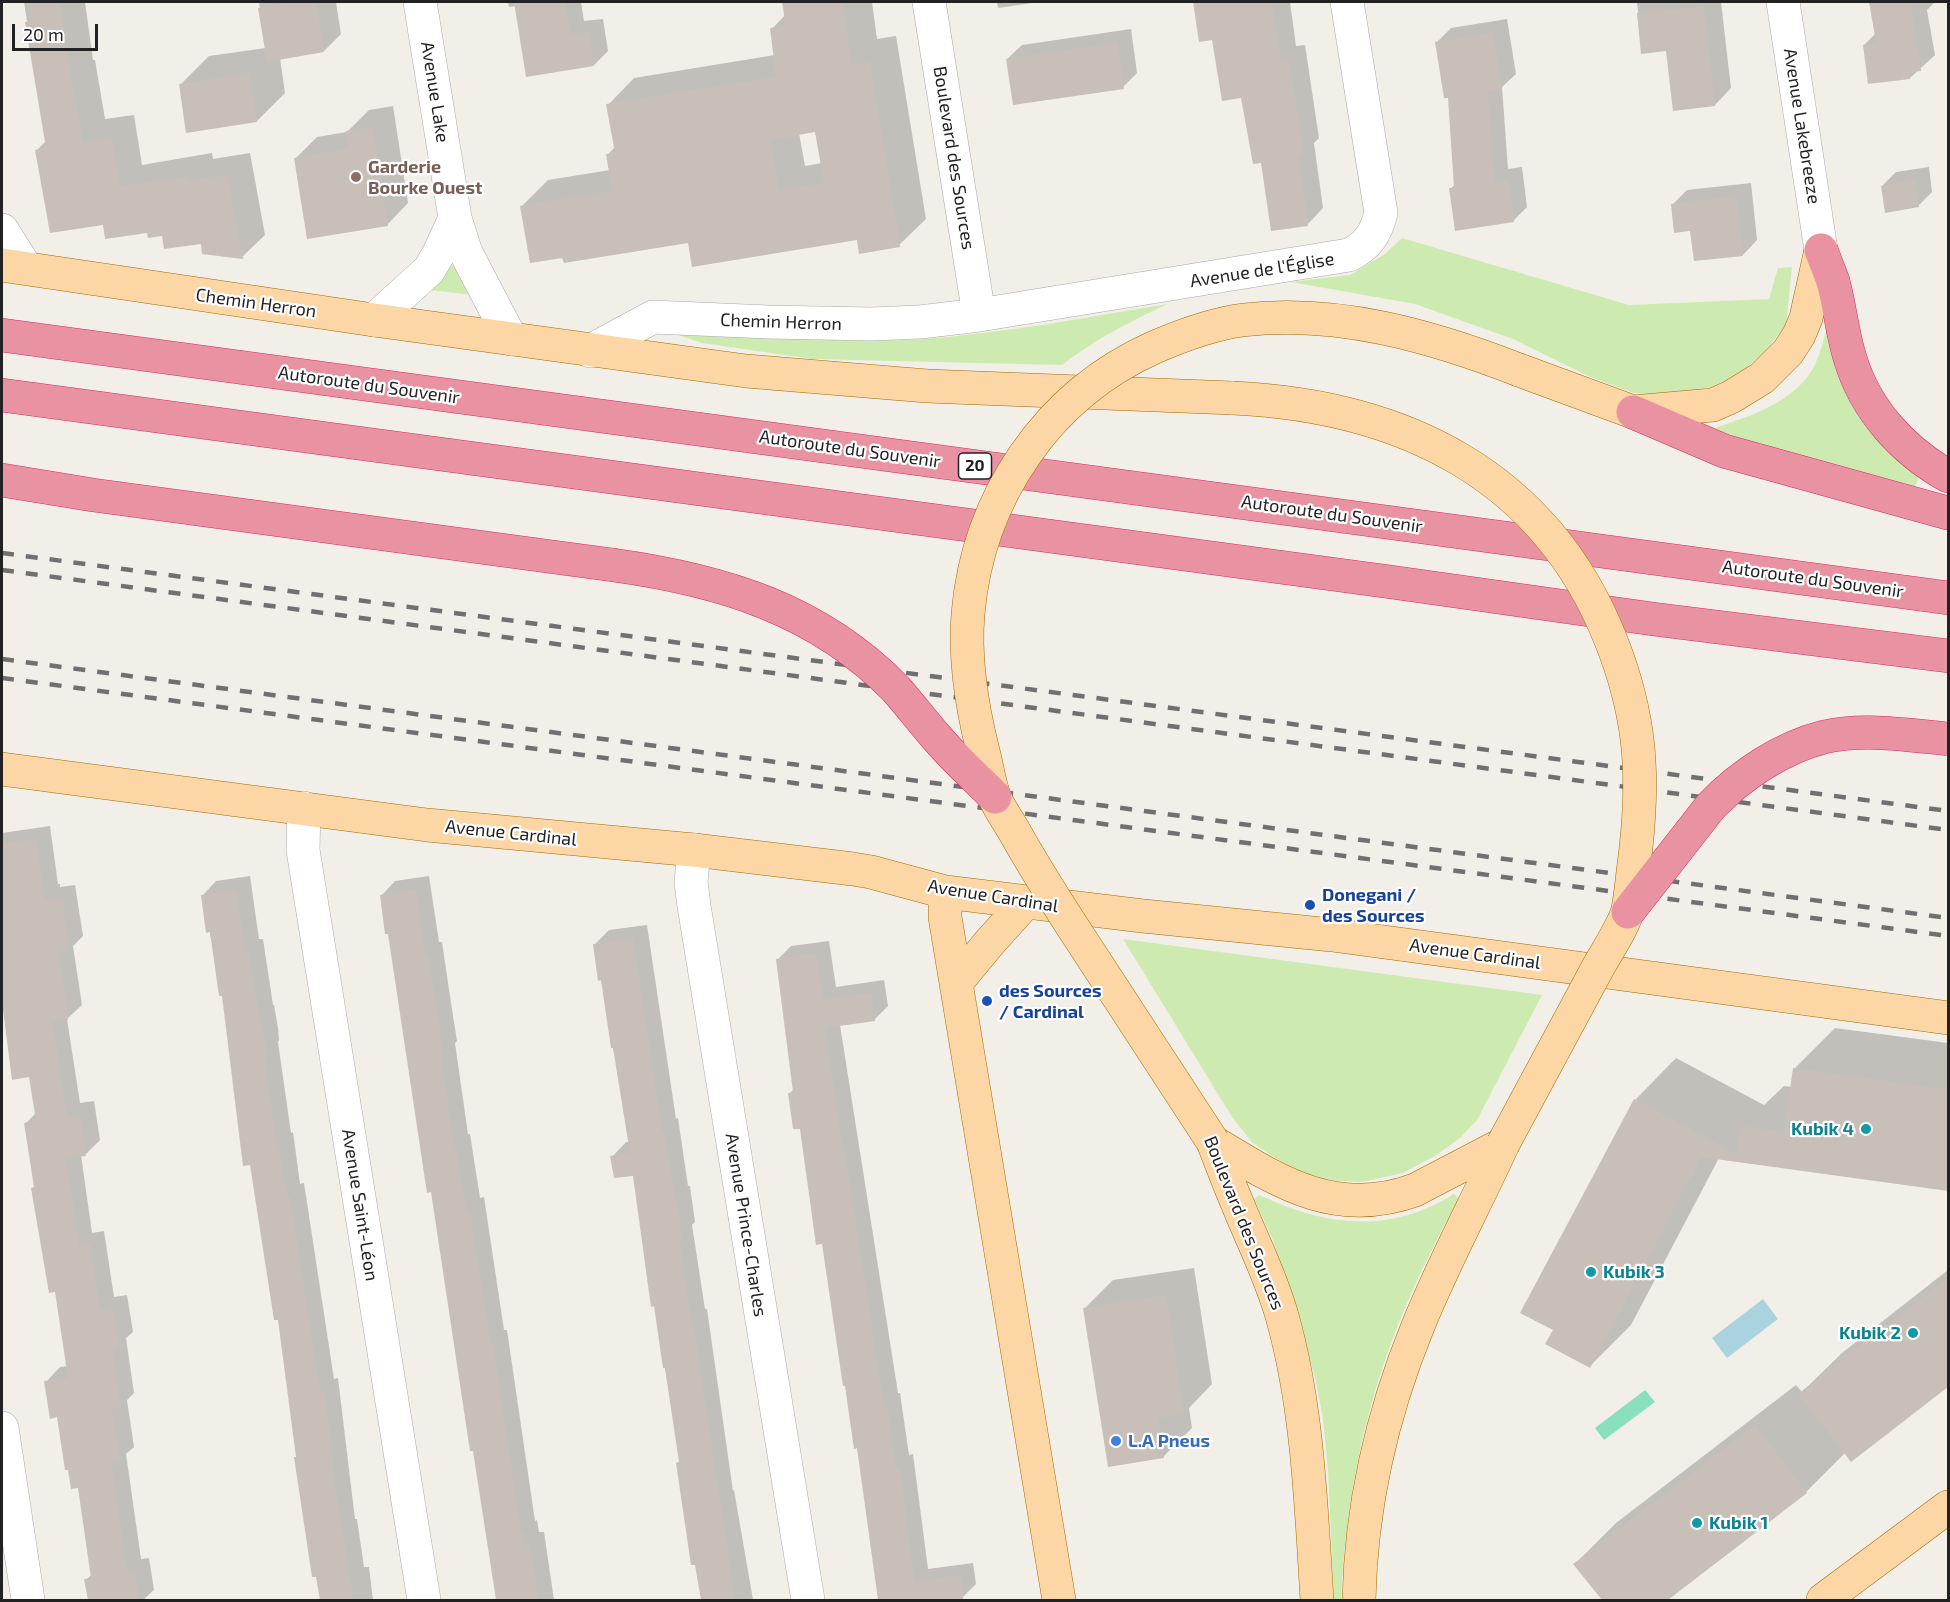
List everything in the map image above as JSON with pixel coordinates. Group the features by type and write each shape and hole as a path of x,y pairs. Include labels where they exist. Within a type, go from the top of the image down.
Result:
{"highway":[{"path":"1821,250 1833,282 1850,359 1856,376 1875,412 1902,443 1948,476"},
{"name":"Autoroute du Souvenir","path":"2,335 1948,598"},
{"path":"2,396 1653,619 1948,656"},
{"path":"1633,412 1724,451 1948,513"},
{"path":"2,480 93,495 613,565 718,585 768,603 803,620 843,645 878,672 895,689 939,740 994,797"},
{"path":"1628,912 1711,806 1724,792 1758,766 1823,738 1865,733 1948,739"}],"main road":[{"path":"1633,412 1713,405 1762,378 1788,352 1799,335 1809,308 1821,250"},
{"name":"Chemin Herron","path":"14,267 688,364 927,386 1265,399 1314,406 1367,419 1416,437 1458,458 1496,483 1546,530 1564,551 1588,588 1626,680 1636,723 1641,796 1628,912"},
{"name":"Boulevard des Sources","path":"1317,1600 1305,1434 1290,1348 1273,1288 1213,1142 1047,887 994,797 974,713 969,681 967,618 974,569 984,533 1001,492 1021,459 1050,422 1087,387 1129,359 1167,342 1215,326 1263,319 1323,319 1383,328 1469,352 1633,412"},
{"name":"Avenue Cardinal","path":"2,769 428,825 694,850 870,872 945,892 1332,935 1948,1018"},
{"path":"945,892 945,917 1059,1600"},
{"path":"956,983 1026,902"},
{"path":"1359,1600 1361,1550 1369,1488 1393,1395 1418,1325 1460,1231 1503,1144 1628,912"},
{"path":"1213,1142 1286,1184 1307,1192 1341,1200 1362,1201 1400,1195 1503,1144"},
{"path":"1823,1600 1948,1507"}],"street":[{"name":"Avenue Lake","path":"420,2 454,218 466,253 511,339"},
{"name":"Boulevard des Sources","path":"929,2 980,315"},
{"name":"Avenue de l'Église","path":"980,315 1334,259 1349,255 1367,244 1381,213 1347,2"},
{"name":"Avenue Lakebreeze","path":"1783,2 1821,250"},
{"path":"374,320 429,270 454,218"},
{"path":"2,230 14,267"},
{"name":"Chemin Herron","path":"590,351 653,317 872,324 920,322 980,315"},
{"name":"Avenue Saint-Léon","path":"304,808 303,850 424,1600"},
{"name":"Avenue Prince-Charles","path":"694,850 691,882 694,906 808,1600"},
{"path":"2,1428 6,1490 28,1600"}],"green space":[{"path":"1402,238 1629,305 1769,299 1778,268 1792,267 1786,325 1766,350 1741,373 1711,387 1667,397 1634,393 1590,377 1513,339 1415,304 1291,282 1350,275 1385,254"},
{"path":"449,266 456,266 473,295 430,290"},
{"path":"1168,304 1113,331 1062,365 812,359 702,343 663,330 826,340 924,339 1016,329"},
{"path":"1828,326 1919,476 1913,493 1704,432 1764,410 1791,393 1812,370"},
{"path":"1123,939 1542,995 1477,1120 1460,1138 1435,1156 1403,1173 1362,1182 1326,1180 1287,1166 1252,1142 1232,1117"},
{"path":"1454,1194 1459,1199 1410,1296 1375,1392 1352,1492 1341,1600 1334,1600 1328,1471 1323,1419 1315,1377 1273,1240 1254,1199 1259,1195 1308,1214 1357,1222 1381,1221 1405,1216"},
{"path":"1645,1390 1655,1402 1604,1440 1595,1428"}],"water":[{"path":"1763,1299 1778,1319 1727,1358 1712,1338"}],"building":[{"path":"28,2 60,2 71,82 83,142 111,137 120,187 190,176 190,181 227,175 243,259 202,254 201,244 164,249 162,236 148,238 147,233 105,239 103,225 50,233 35,150 46,148 25,22 30,22"},
{"path":"316,2 324,52 267,62 258,8"},
{"path":"514,2 565,2 570,35 589,32 594,66 526,77"},
{"path":"782,2 843,2 851,65 870,62 900,247 859,254 857,240 692,267 688,243 564,263 562,258 530,263 520,206 612,191 606,154 615,153 606,104 776,77 770,28 786,26","holes":["815,132 824,183 779,191 770,140"]},
{"path":"1193,2 1272,2 1281,61 1289,60 1304,155 1298,156 1308,226 1271,231 1261,163 1253,164 1241,98 1222,101 1212,40 1199,42"},
{"path":"1869,2 1910,2 1921,71 1910,73 1910,79 1868,84 1863,45 1876,42"},
{"path":"1704,7 1715,106 1673,111 1666,51 1641,54 1637,13"},
{"path":"1493,33 1502,89 1488,91 1494,182 1508,180 1514,222 1455,231 1449,188 1454,188 1448,98 1444,98 1435,42"},
{"path":"1117,43 1124,89 1013,105 1006,59"},
{"path":"250,74 257,122 186,133 179,84"},
{"path":"372,127 388,226 307,239 294,158 348,149 346,131"},
{"path":"1915,180 1919,207 1885,213 1881,186"},
{"path":"1737,196 1743,256 1694,261 1690,231 1674,233 1671,204"},
{"path":"36,839 44,898 46,897 46,901 62,899 69,952 59,953 68,1020 52,1022 67,1117 80,1115 86,1156 66,1158 79,1246 90,1244 100,1310 113,1309 119,1347 112,1348 120,1408 112,1409 120,1462 111,1463 127,1573 135,1571 139,1600 88,1600 84,1579 91,1578 78,1488 71,1489 68,1470 65,1470 57,1417 50,1419 44,1381 68,1378 55,1292 49,1293 31,1188 34,1187 24,1123 36,1121 29,1077 12,1080 2,1002 2,844"},
{"path":"236,890 245,953 249,952 265,1043 266,1056 264,1056 277,1146 279,1146 287,1197 290,1197 320,1392 324,1391 334,1467 332,1467 353,1600 320,1600 316,1577 312,1577 294,1457 296,1457 278,1320 274,1320 250,1165 243,1166 222,996 219,996 210,932 206,933 201,895"},
{"path":"416,890 425,956 428,955 438,1018 454,1148 456,1148 466,1211 470,1211 490,1343 493,1343 521,1534 524,1534 525,1546 530,1545 538,1600 496,1600 473,1451 470,1451 431,1192 427,1193 388,934 385,934 380,895"},
{"path":"633,939 662,1132 664,1132 676,1199 691,1323 693,1323 735,1600 701,1600 695,1565 691,1565 665,1368 663,1368 654,1306 651,1307 633,1176 614,1178 610,1156 630,1153 593,944"},
{"path":"816,953 823,1000 871,993 875,1021 825,1028 842,1148 844,1148 884,1406 887,1406 896,1468 900,1467 914,1582 960,1575 963,1599 878,1600 857,1448 854,1449 845,1386 843,1386 822,1244 816,1245 800,1129 793,1129 788,1093 793,1092 776,959"},
{"path":"1793,1068 1948,1090 1948,1191 1701,1157 1590,1368 1545,1344 1553,1330 1520,1313 1634,1099 1737,1154 1741,1126 1784,1132"},
{"name":"Kubik 2","path":"1948,1278 1948,1387 1851,1462 1798,1394"},
{"path":"1166,1295 1184,1414 1158,1418 1164,1458 1108,1467 1083,1308"},
{"name":"Kubik 1","path":"1755,1425 1807,1493 1668,1600 1602,1600 1573,1564"}],"railway":[{"path":"2,553 1948,811"},
{"path":"2,570 1948,830"},
{"path":"2,659 1948,918"},
{"path":"2,678 1948,936"}],"place":[{"name":"Garderie Bourke Ouest","path":"356,177"},
{"name":"Donegani / des Sources","path":"1310,905"},
{"name":"des Sources / Cardinal","path":"987,1001"},
{"name":"Kubik 4","path":"1866,1129"},
{"name":"Kubik 3","path":"1591,1272"},
{"name":"Kubik 2","path":"1913,1333"},
{"name":"L.A Pneus","path":"1116,1441"},
{"name":"Kubik 1","path":"1697,1523"}]}
